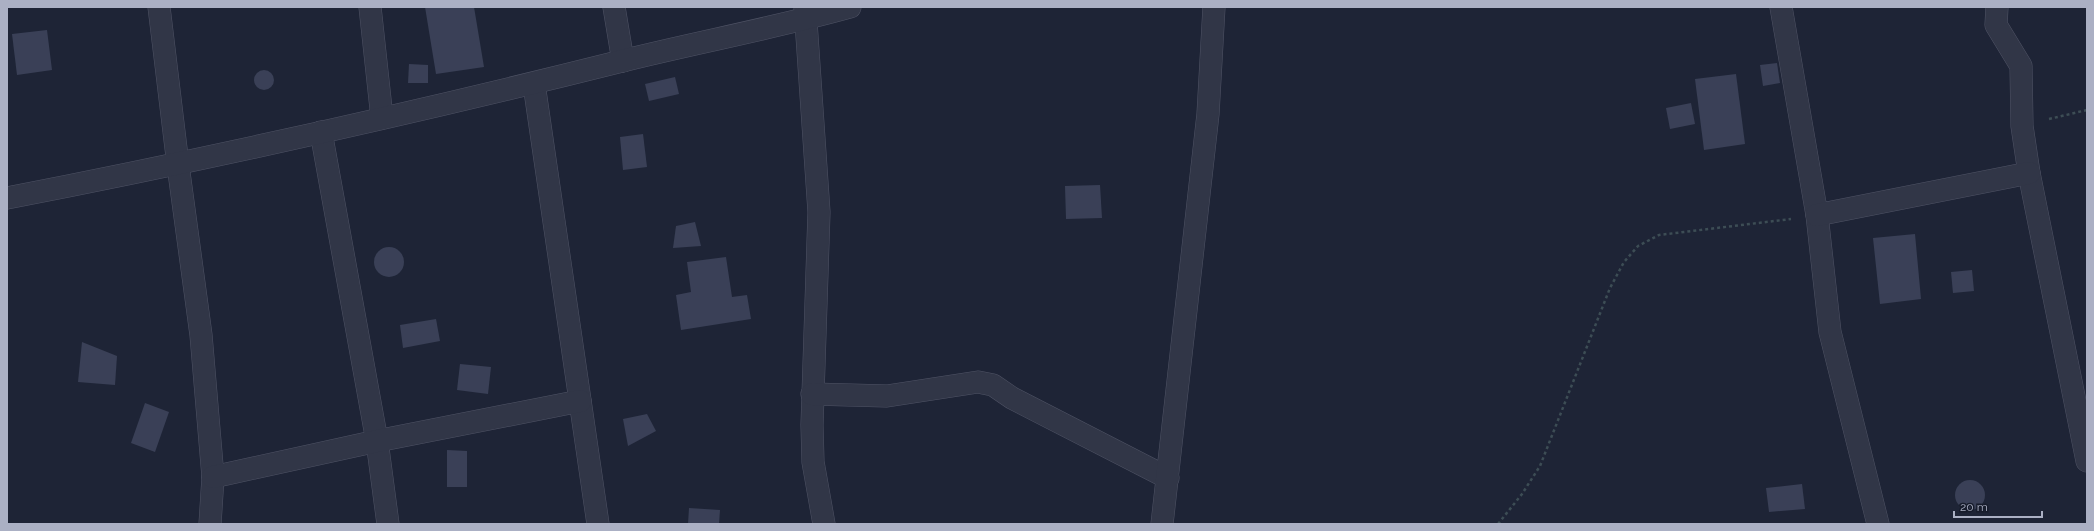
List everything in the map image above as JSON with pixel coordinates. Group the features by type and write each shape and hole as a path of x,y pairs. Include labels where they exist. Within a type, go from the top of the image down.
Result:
{"street":[{"path":"159,7 178,165 201,335 213,477 210,524"},
{"path":"370,7 382,118"},
{"path":"614,7 623,61"},
{"path":"7,198 178,165 534,84 805,13 850,7"},
{"path":"1162,524 1208,114 1214,7"},
{"path":"1781,7 1817,215 1830,332 1878,524"},
{"path":"1997,7 1996,25 2021,66 2022,126 2029,173 2087,461"},
{"path":"805,13 819,212 812,394 813,462 824,524"},
{"path":"534,84 598,524"},
{"path":"320,132 377,441 388,524"},
{"path":"1817,215 2029,173"},
{"path":"812,394 887,396 978,382 993,386 1012,398 1168,478"},
{"path":"213,477 377,441 580,401"}],"path":[{"path":"2022,126 2087,110"},
{"path":"1498,524 1522,494 1540,466 1610,288 1624,262 1638,246 1659,235 1817,215"}],"building":[{"path":"425,7 474,7 484,67 436,74"},
{"path":"47,30 52,70 17,75 12,34"},
{"path":"1777,63 1780,83 1763,86 1760,65"},
{"path":"409,64 428,65 428,83 408,83"},
{"path":"264,70 271,73 274,80 271,87 264,90 257,87 254,80 257,73"},
{"path":"1736,74 1745,144 1704,150 1695,79"},
{"path":"675,77 679,94 649,101 645,84"},
{"path":"1691,103 1695,124 1670,129 1666,108"},
{"path":"643,134 647,167 623,170 620,137"},
{"path":"1100,185 1102,218 1066,219 1065,186"},
{"path":"695,222 701,246 673,248 676,226"},
{"path":"1915,234 1921,299 1880,304 1873,238"},
{"path":"389,247 400,251 404,262 400,273 389,277 378,273 374,262 378,251"},
{"path":"726,257 732,297 747,295 751,319 681,330 676,295 691,292 687,262"},
{"path":"1972,270 1974,291 1953,293 1951,272"},
{"path":"436,319 440,341 403,348 400,325"},
{"path":"82,342 117,356 115,385 78,382"},
{"path":"460,364 491,367 488,394 457,390"},
{"path":"145,403 169,412 155,452 131,443"},
{"path":"647,414 656,431 628,446 623,419"},
{"path":"447,450 467,451 467,487 447,487"},
{"path":"1970,480 1976,481 1984,489 1984,501 1976,509 1970,510 1964,509 1956,501 1955,495 1956,489 1964,481"},
{"path":"1802,484 1805,509 1769,512 1766,488"},
{"path":"689,508 720,510 719,524 688,524"}]}
